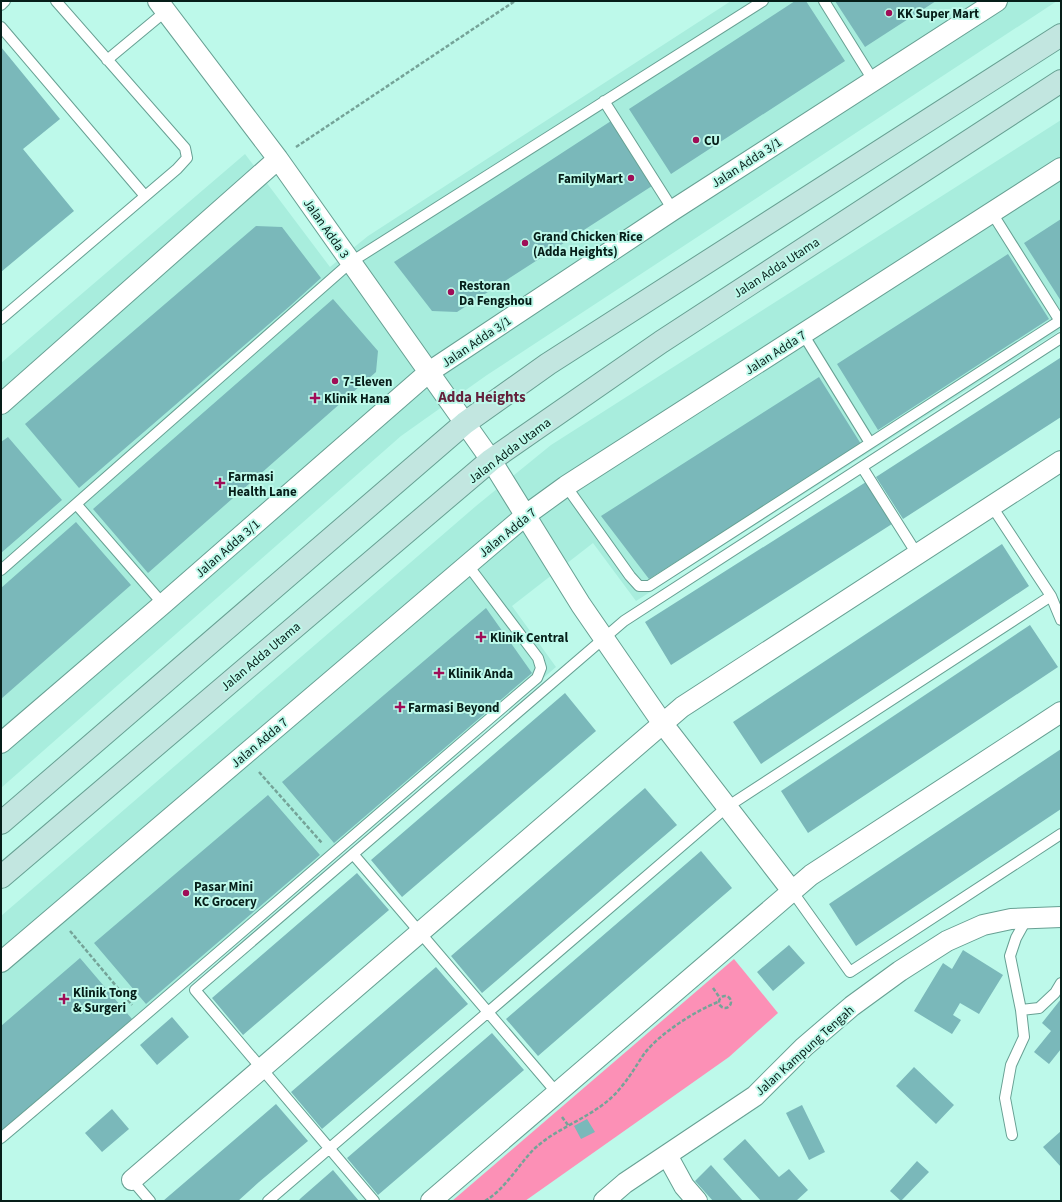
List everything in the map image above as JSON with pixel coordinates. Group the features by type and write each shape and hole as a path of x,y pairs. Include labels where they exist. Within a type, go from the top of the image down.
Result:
{"main road":[{"path":"1,823 465,423 555,360 1061,35"},
{"name":"Jalan Adda Utama","path":"1,877 491,460 661,342 1061,81"}],"street":[{"name":"Jalan Adda 3/1","path":"1,743 429,372 673,210 997,1"},
{"name":"Jalan Adda 3","path":"162,6 278,160 491,460 581,605 663,724 792,891"},
{"path":"1,404 278,160"},
{"name":"Jalan Adda 7","path":"1,962 526,515 566,486 1061,168"},
{"path":"132,1180 682,707 991,505 1061,461"},
{"path":"431,1201 811,875 1061,712"},
{"name":"Jalan Kampung Tengah","path":"604,1201 625,1183 755,1096 804,1047 852,1006 900,971 947,941 983,925 1011,919 1061,918"},
{"path":"667,1155 684,1186 697,1201"}],"lane":[{"path":"1,5 5,1"},
{"path":"1,319 177,169 186,158 185,148 56,1"},
{"path":"1,570 77,505 351,262 763,1"},
{"path":"824,1 873,80"},
{"path":"107,60 162,6"},
{"path":"1,27 145,196"},
{"path":"604,101 673,210"},
{"path":"566,486 630,576 639,586 650,586 1060,320 992,213"},
{"path":"803,334 870,443"},
{"path":"374,1201 194,990 624,621 862,467 1060,342"},
{"path":"862,467 917,554"},
{"path":"77,505 163,604"},
{"path":"991,505 1051,596 1061,620"},
{"path":"1,1138 143,1018 331,854 537,678 541,668 538,658 467,564"},
{"path":"268,1201 727,806 1051,596"},
{"path":"792,891 850,972 1061,834"},
{"path":"353,854 557,1093"},
{"path":"1012,1135 1005,1098 1012,1065 1024,1037 1021,1010 1010,956 1016,938 1027,918"},
{"path":"1021,1010 1039,1008 1055,993 1061,983"},
{"path":"132,1180 150,1201"}],"path":[{"path":"278,160 515,1"},
{"path":"244,755 331,854"},
{"path":"56,915 143,1018"},
{"path":"485,1201 501,1188 533,1150 548,1137 591,1113 611,1098 626,1082 646,1053 665,1035 688,1017 718,1002 723,995 727,995 732,1002 727,1008 723,1008 718,1002"}],"shaded area":[{"path":"731,1 1057,1 487,375 401,436 1,788 1,363 245,154 330,267 368,236"},
{"path":"1061,120 1061,330 636,601 593,543 512,606 556,667 1,1146 1,916 476,506 551,445"},
{"path":"734,959 778,1013 729,1057 525,1201 452,1201"}],"building":[{"path":"795,1 806,1 845,61 671,174 629,109"},
{"path":"835,1 936,1 865,47"},
{"path":"1,47 60,119 23,149 74,211 1,272"},
{"path":"611,121 652,186 457,312 432,311 394,262"},
{"path":"1061,219 1061,301 1024,243"},
{"path":"256,226 282,227 321,278 79,488 25,424"},
{"path":"1008,254 1049,319 878,430 837,364"},
{"path":"333,299 378,351 376,372 148,573 93,509"},
{"path":"1060,358 1061,417 903,519 876,477"},
{"path":"819,377 861,444 649,579 601,516"},
{"path":"8,437 62,500 1,553 1,442"},
{"path":"866,482 892,524 671,665 645,622"},
{"path":"76,522 131,585 1,699 1,588"},
{"path":"1002,544 1029,586 761,764 733,722"},
{"path":"486,608 532,673 334,843 282,782"},
{"path":"1030,625 1058,667 808,833 781,791"},
{"path":"565,693 596,731 402,897 371,860"},
{"path":"1061,749 1061,809 856,946 829,904"},
{"path":"645,788 677,825 482,993 451,956"},
{"path":"268,795 320,855 146,1004 94,943"},
{"path":"701,851 732,888 538,1056 506,1019"},
{"path":"357,873 389,910 243,1035 212,998"},
{"path":"789,945 805,963 773,991 757,972"},
{"path":"963,950 1003,975 979,1014 960,1003 953,1015 961,1020 952,1034 914,1011 943,963 952,969"},
{"path":"80,958 132,1019 1,1131 1,1026"},
{"path":"436,967 468,1004 322,1129 291,1092"},
{"path":"1061,999 1061,1049 1049,1064 1034,1052 1051,1031 1042,1023"},
{"path":"172,1017 189,1037 157,1065 140,1045"},
{"path":"492,1033 524,1070 378,1195 347,1158"},
{"path":"914,1067 954,1105 936,1124 896,1086"},
{"path":"276,1104 308,1141 238,1201 163,1201"},
{"path":"802,1105 825,1152 809,1160 786,1113"},
{"path":"112,1109 129,1129 102,1152 85,1133"},
{"path":"587,1119 595,1132 581,1139 574,1126"},
{"path":"1061,1131 1061,1167 1043,1147"},
{"path":"745,1139 779,1177 789,1169 808,1190 796,1201 761,1201 723,1159"},
{"path":"917,1161 929,1172 901,1201 890,1191"},
{"path":"711,1165 743,1201 713,1201 695,1181"},
{"path":"333,1170 359,1201 298,1201 301,1198"}],"place":[{"name":"KK Super Mart","path":"889,13"},
{"name":"CU","path":"696,140"},
{"name":"FamilyMart","path":"631,178"},
{"name":"Grand Chicken Rice (Adda Heights)","path":"525,243"},
{"name":"Restoran Da Fengshou","path":"451,292"},
{"name":"7-Eleven","path":"335,381"},
{"name":"Klinik Hana","path":"315,398"},
{"name":"Farmasi Health Lane","path":"220,483"},
{"name":"Klinik Central","path":"481,637"},
{"name":"Klinik Anda","path":"439,673"},
{"name":"Farmasi Beyond","path":"400,707"},
{"name":"Pasar Mini KC Grocery","path":"186,893"},
{"name":"Klinik Tong & Surgeri","path":"64,999"}],"district":[{"name":"Adda Heights","path":"482,397"}]}
